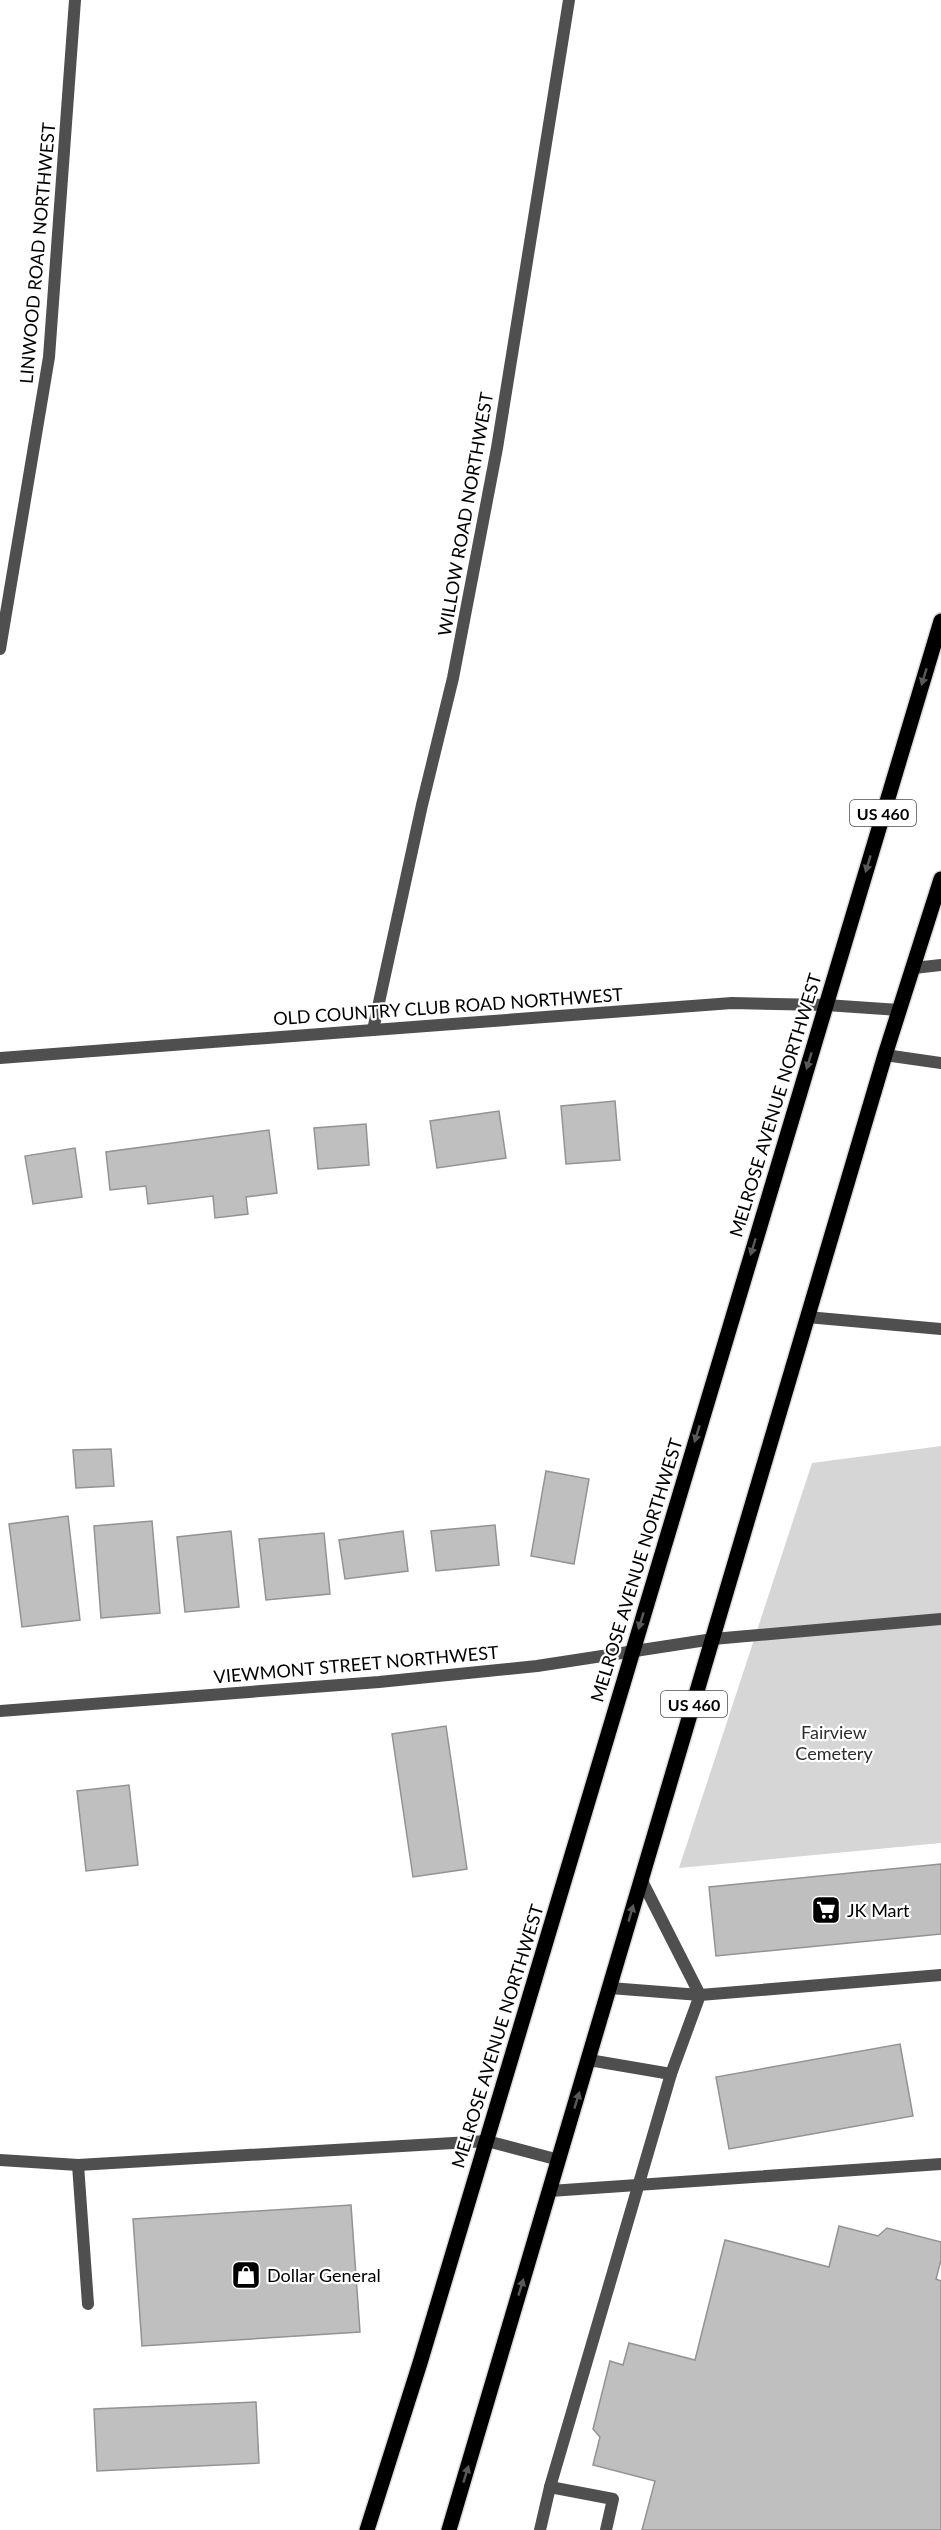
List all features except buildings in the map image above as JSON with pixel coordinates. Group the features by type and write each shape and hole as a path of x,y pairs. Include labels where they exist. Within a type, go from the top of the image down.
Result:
{"main road":[{"name":"MELROSE AVENUE NORTHWEST","path":"367,2530 487,2140 941,621"},
{"name":"US 460","path":"449,2530 714,1639 807,1317 899,1010 941,879"}],"street":[{"name":"LINWOOD ROAD NORTHWEST","path":"0,650 49,357 75,0"},
{"name":"WILLOW ROAD NORTHWEST","path":"373,1030 462,632 497,448 569,0"},
{"path":"914,968 941,965"},
{"name":"OLD COUNTRY CLUB ROAD NORTHWEST","path":"0,1058 732,1003 826,1005 899,1010"},
{"path":"885,1056 941,1063"},
{"path":"807,1317 941,1329"},
{"name":"VIEWMONT STREET NORTHWEST","path":"0,1711 379,1682 537,1666 714,1639 941,1619"},
{"path":"540,2530 550,2487 671,2074 700,1995 641,1879"},
{"path":"610,1988 700,1995 941,1975"},
{"path":"589,2060 671,2074"},
{"path":"0,2160 78,2165 487,2140 559,2160"},
{"path":"550,2191 941,2164"},
{"path":"78,2165 88,2304"},
{"path":"550,2487 613,2499 606,2530"}],"green space":[{"name":"Fairview Cemetery","path":"941,1446 941,1843 679,1868 812,1463"}],"place":[{"name":"JK Mart","path":"826,1910"},
{"name":"Dollar General","path":"246,2275"}]}
